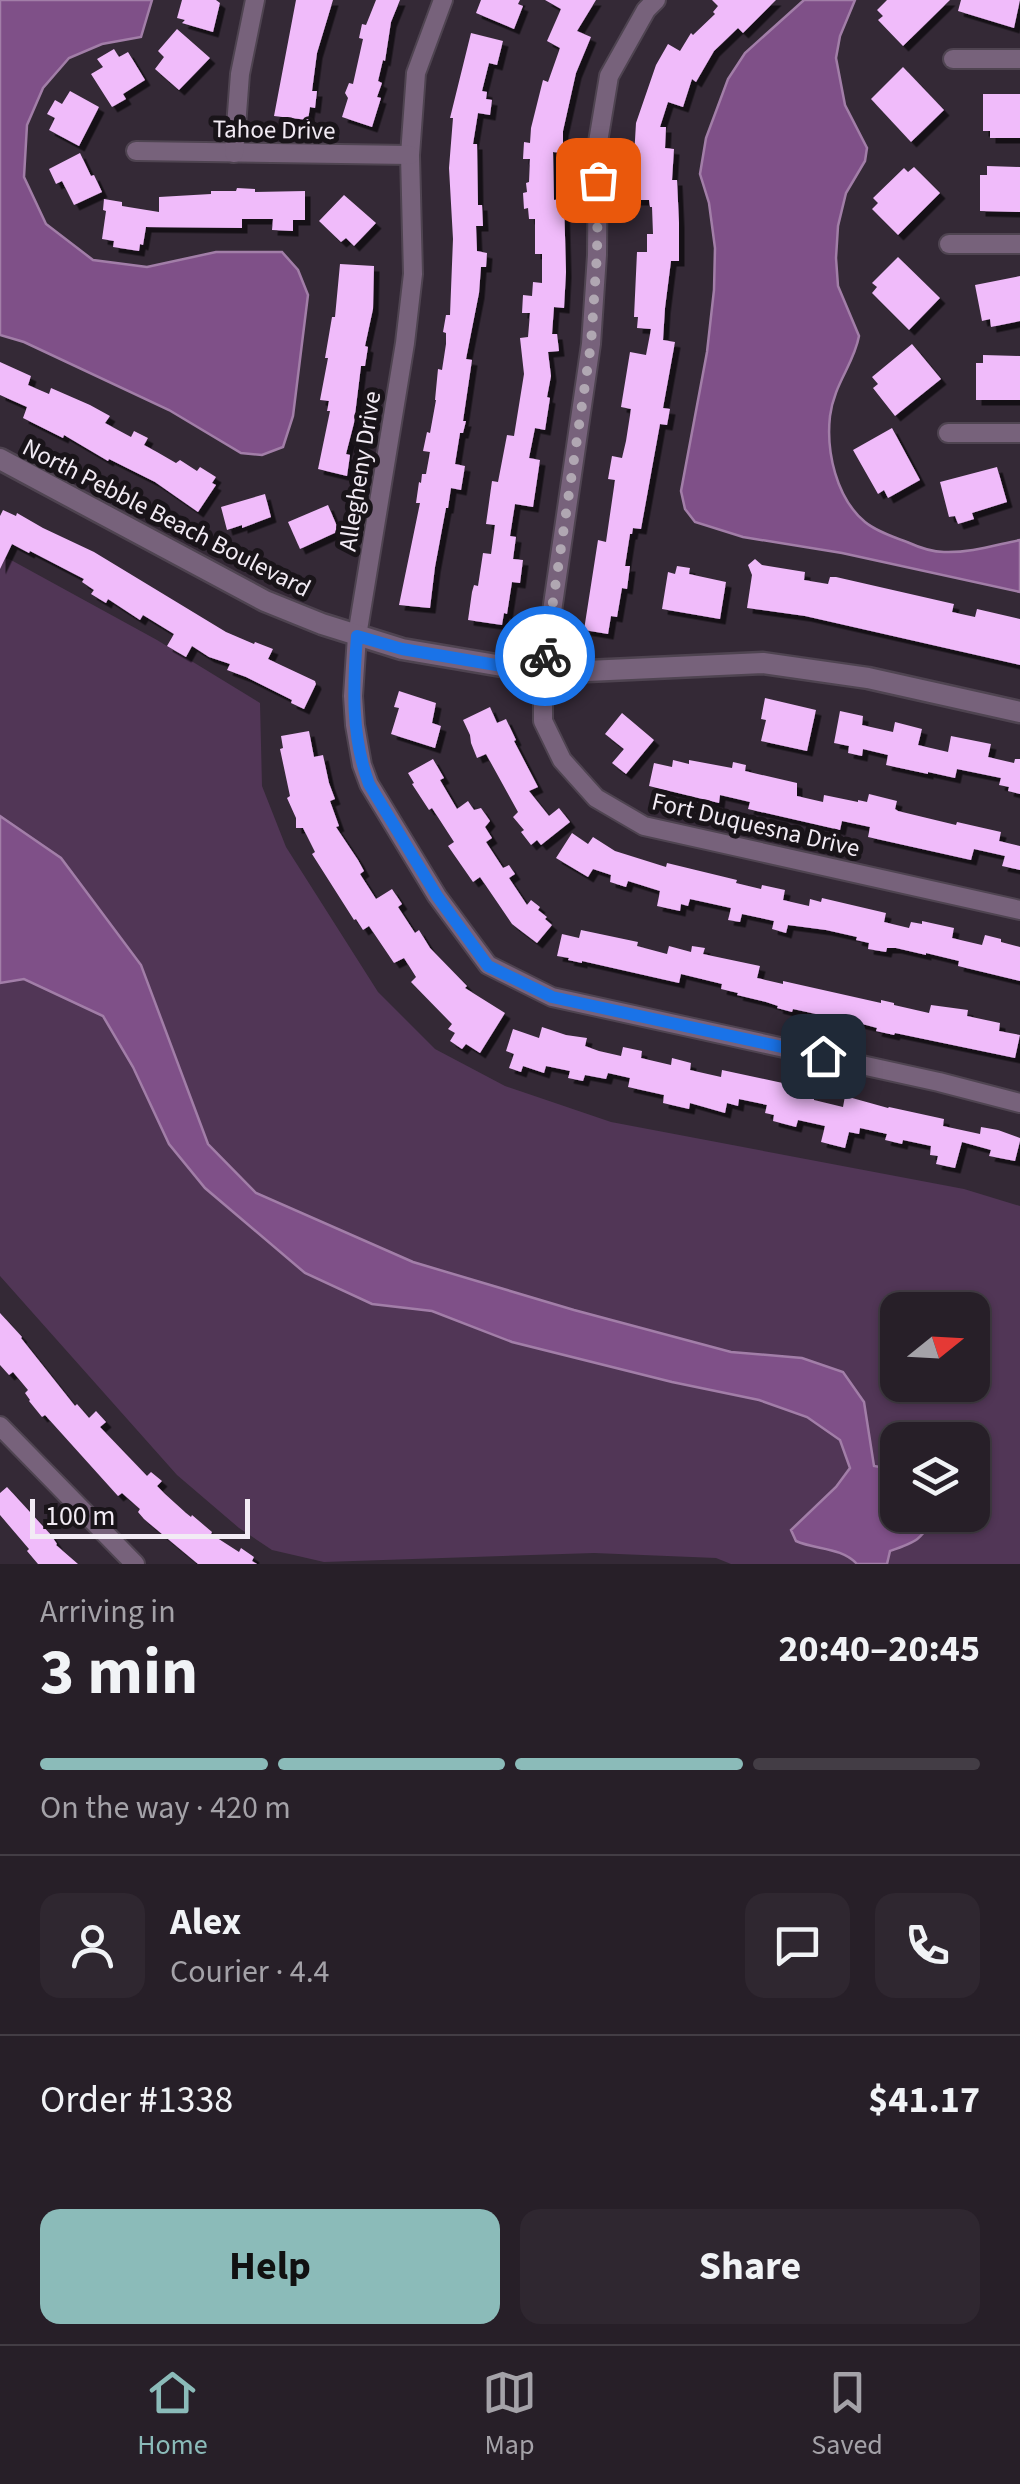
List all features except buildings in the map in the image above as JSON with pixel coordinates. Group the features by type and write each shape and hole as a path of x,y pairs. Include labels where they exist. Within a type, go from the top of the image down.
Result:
{"street":[{"path":"234,154 240,74 255,0"},
{"name":"Allegheny Drive","path":"443,0 416,73 410,155 413,274 357,636 355,725 369,784 437,896 488,966 552,997 939,1082 1020,1104"},
{"name":"Fort Duquesna Drive","path":"656,0 646,10 609,76 598,142 591,344 543,673 543,721 562,760 596,798 644,826 1020,910"},
{"path":"953,59 1020,59"},
{"name":"Tahoe Drive","path":"136,151 410,155"},
{"path":"949,244 1020,244"},
{"path":"948,432 1020,433"},
{"name":"North Pebble Beach Boulevard","path":"0,458 265,602 402,649 543,673 764,663 868,678 1020,712"},
{"path":"0,1426 135,1564"}],"shaded area":[{"path":"0,0 152,0 141,37 102,44 69,58 43,88 27,125 24,177 46,224 93,260 147,267 216,252 282,252 298,270 308,295 293,416 283,447 262,455 241,453 169,410 24,342 0,335"},
{"path":"804,0 855,0 840,36 836,58 845,105 867,148 865,161 846,193 838,226 838,286 859,336 830,416 832,459 840,487 855,512 869,525 925,549 963,551 1020,540 1020,592 842,553 743,537 695,522 685,509 681,491 707,352 714,290 715,248 709,203 700,174 706,138 728,79 745,53"},
{"path":"0,557 157,640 260,703 262,786 286,847 378,992 435,1049 505,1086 611,1122 964,1189 1020,1206 1020,1564 731,1564 716,1558 594,1553 324,1562 272,1550 239,1528 177,1475 0,1276"},
{"path":"0,816 61,858 141,965 208,1144 256,1193 413,1262 731,1352 802,1358 843,1372 864,1402 874,1466 880,1467 880,1532 924,1532 890,1551 887,1564 857,1564 836,1552 796,1541 791,1530 850,1468 840,1440 807,1417 759,1400 512,1342 432,1311 372,1304 305,1273 205,1188 169,1144 133,1067 103,1016 24,979 0,983"}],"way so far":[{"path":"545,656 591,344 598,180"}],"route":[{"path":"545,656 543,673 402,649 357,636 353,696 362,765 369,784 437,896 488,966 552,997 823,1056"}]}
